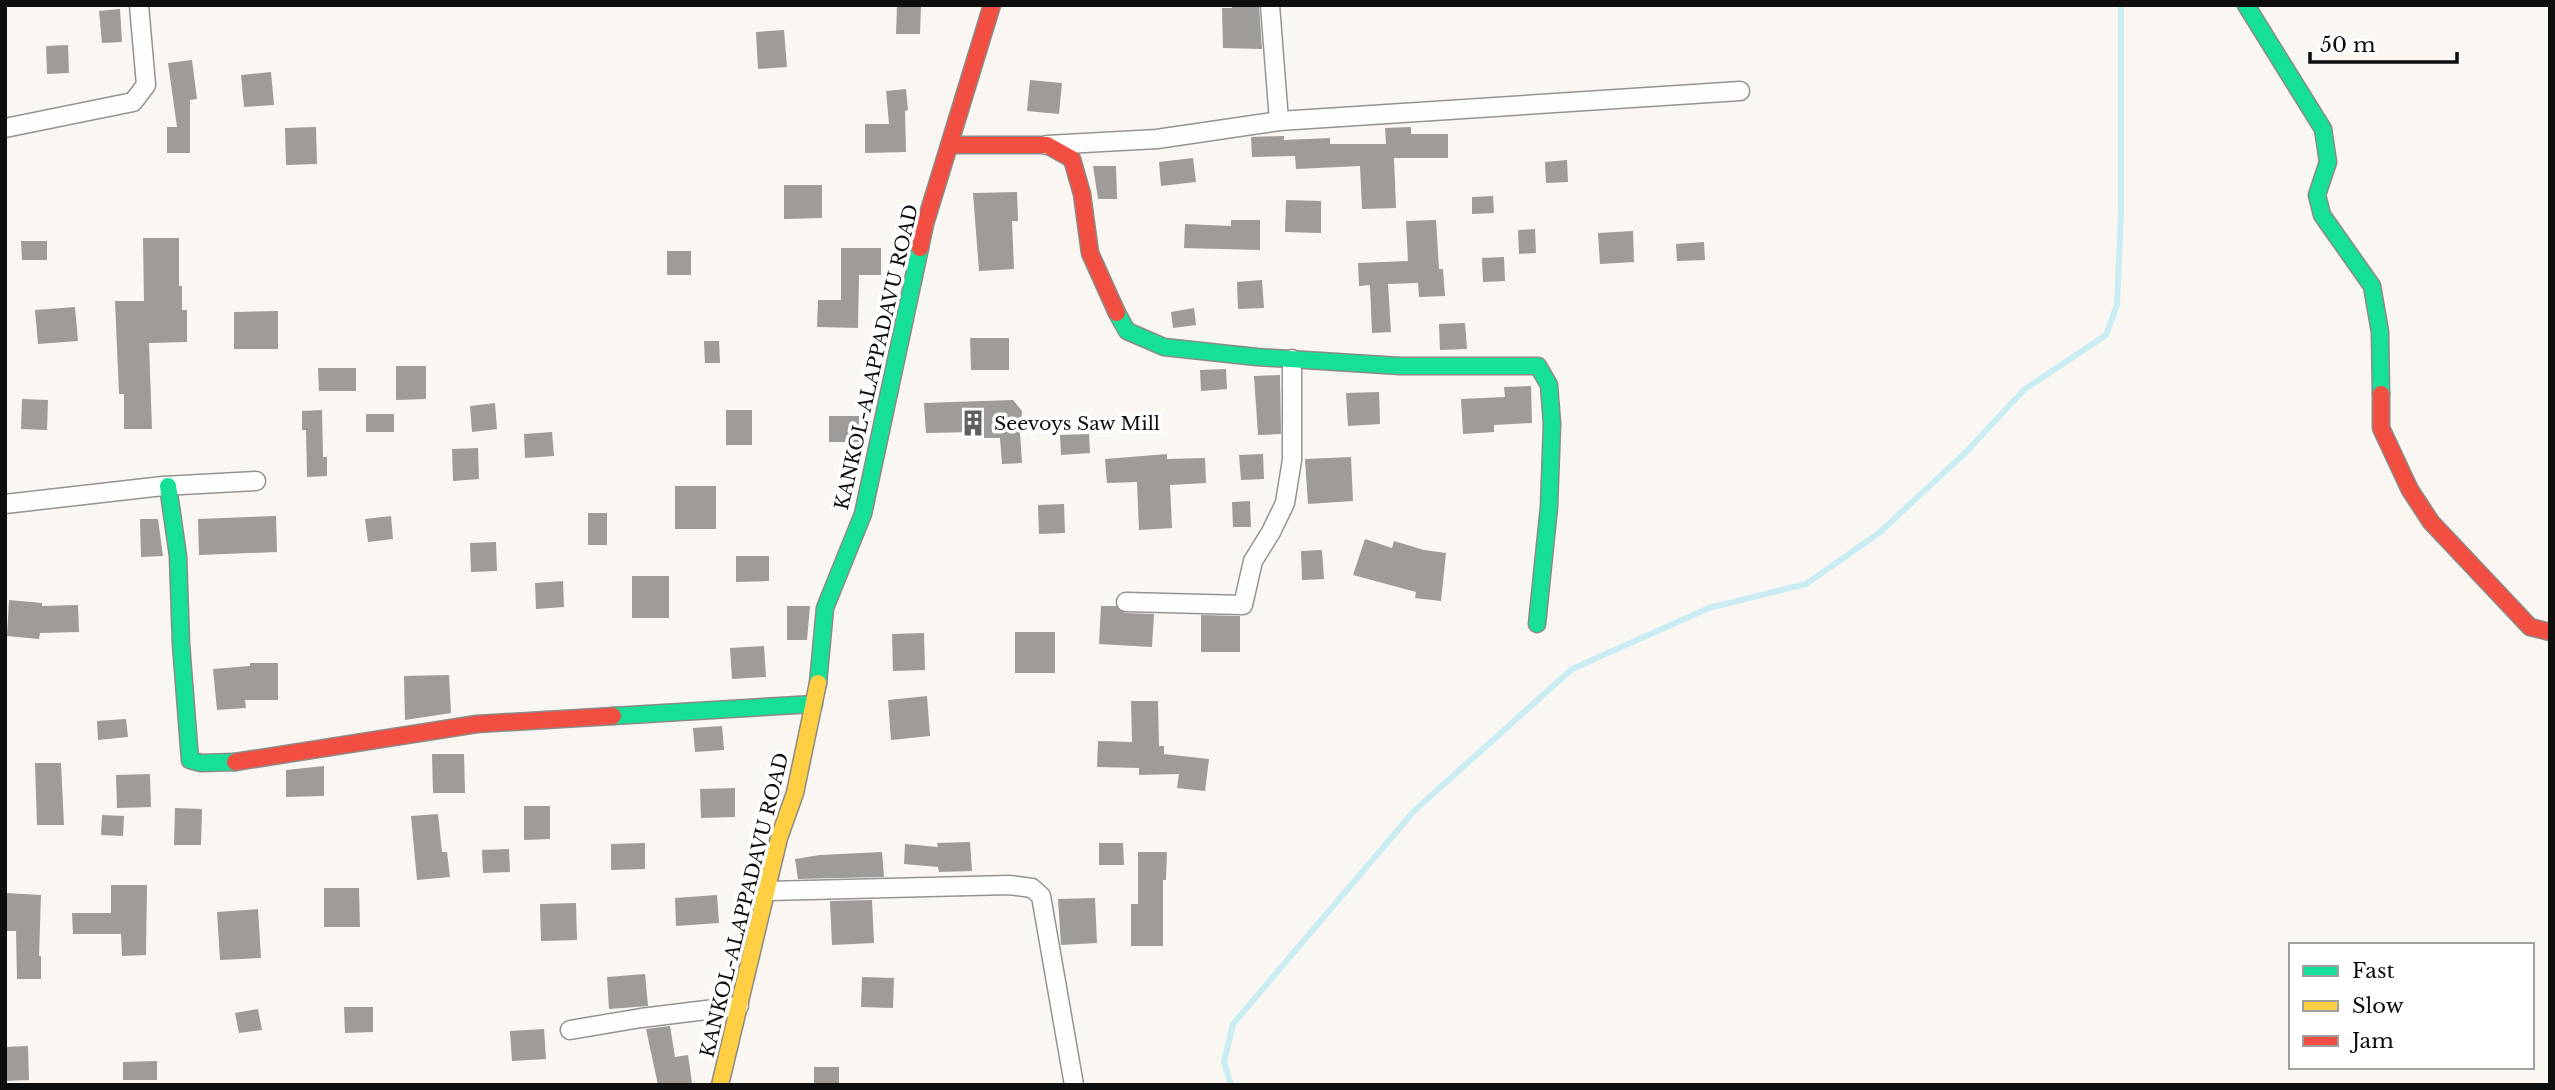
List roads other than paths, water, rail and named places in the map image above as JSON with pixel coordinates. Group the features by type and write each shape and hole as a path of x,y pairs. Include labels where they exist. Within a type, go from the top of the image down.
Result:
{"street":[{"path":"5,128 133,102 146,85 139,5"},
{"name":"KANKOL-ALAPPADAVU ROAD","path":"720,1085 779,838 795,793 814,704 825,608 863,514 925,224 992,5"},
{"path":"1270,5 1279,121"},
{"path":"2246,5 2323,129 2328,162 2317,195 2322,215 2372,286 2380,332 2381,428 2395,461 2431,522 2530,626 2550,632"},
{"path":"950,145 1047,145 1157,138 1279,121 1740,92"},
{"path":"1047,145 1072,159 1082,194 1090,253 1111,304 1126,331 1164,347 1292,359 1400,366 1538,366 1549,385 1552,424 1549,507 1537,624"},
{"path":"1126,602 1243,605 1253,561 1285,503 1292,460 1292,359"},
{"path":"5,504 168,486 256,481"},
{"path":"168,486 178,556 181,644 190,760 223,763 274,757 477,724 814,704"},
{"path":"768,891 975,885 1032,888 1041,896 1074,1085"},
{"path":"570,1030 739,1006"}],"waterway":[{"path":"1231,1085 1224,1062 1233,1024 1414,811 1572,669 1709,608 1806,584 1879,533 1965,453 2025,389 2106,335 2117,305 2121,213 2121,5"}],"place":[{"name":"Seevoys Saw Mill","path":"973,423"}]}
